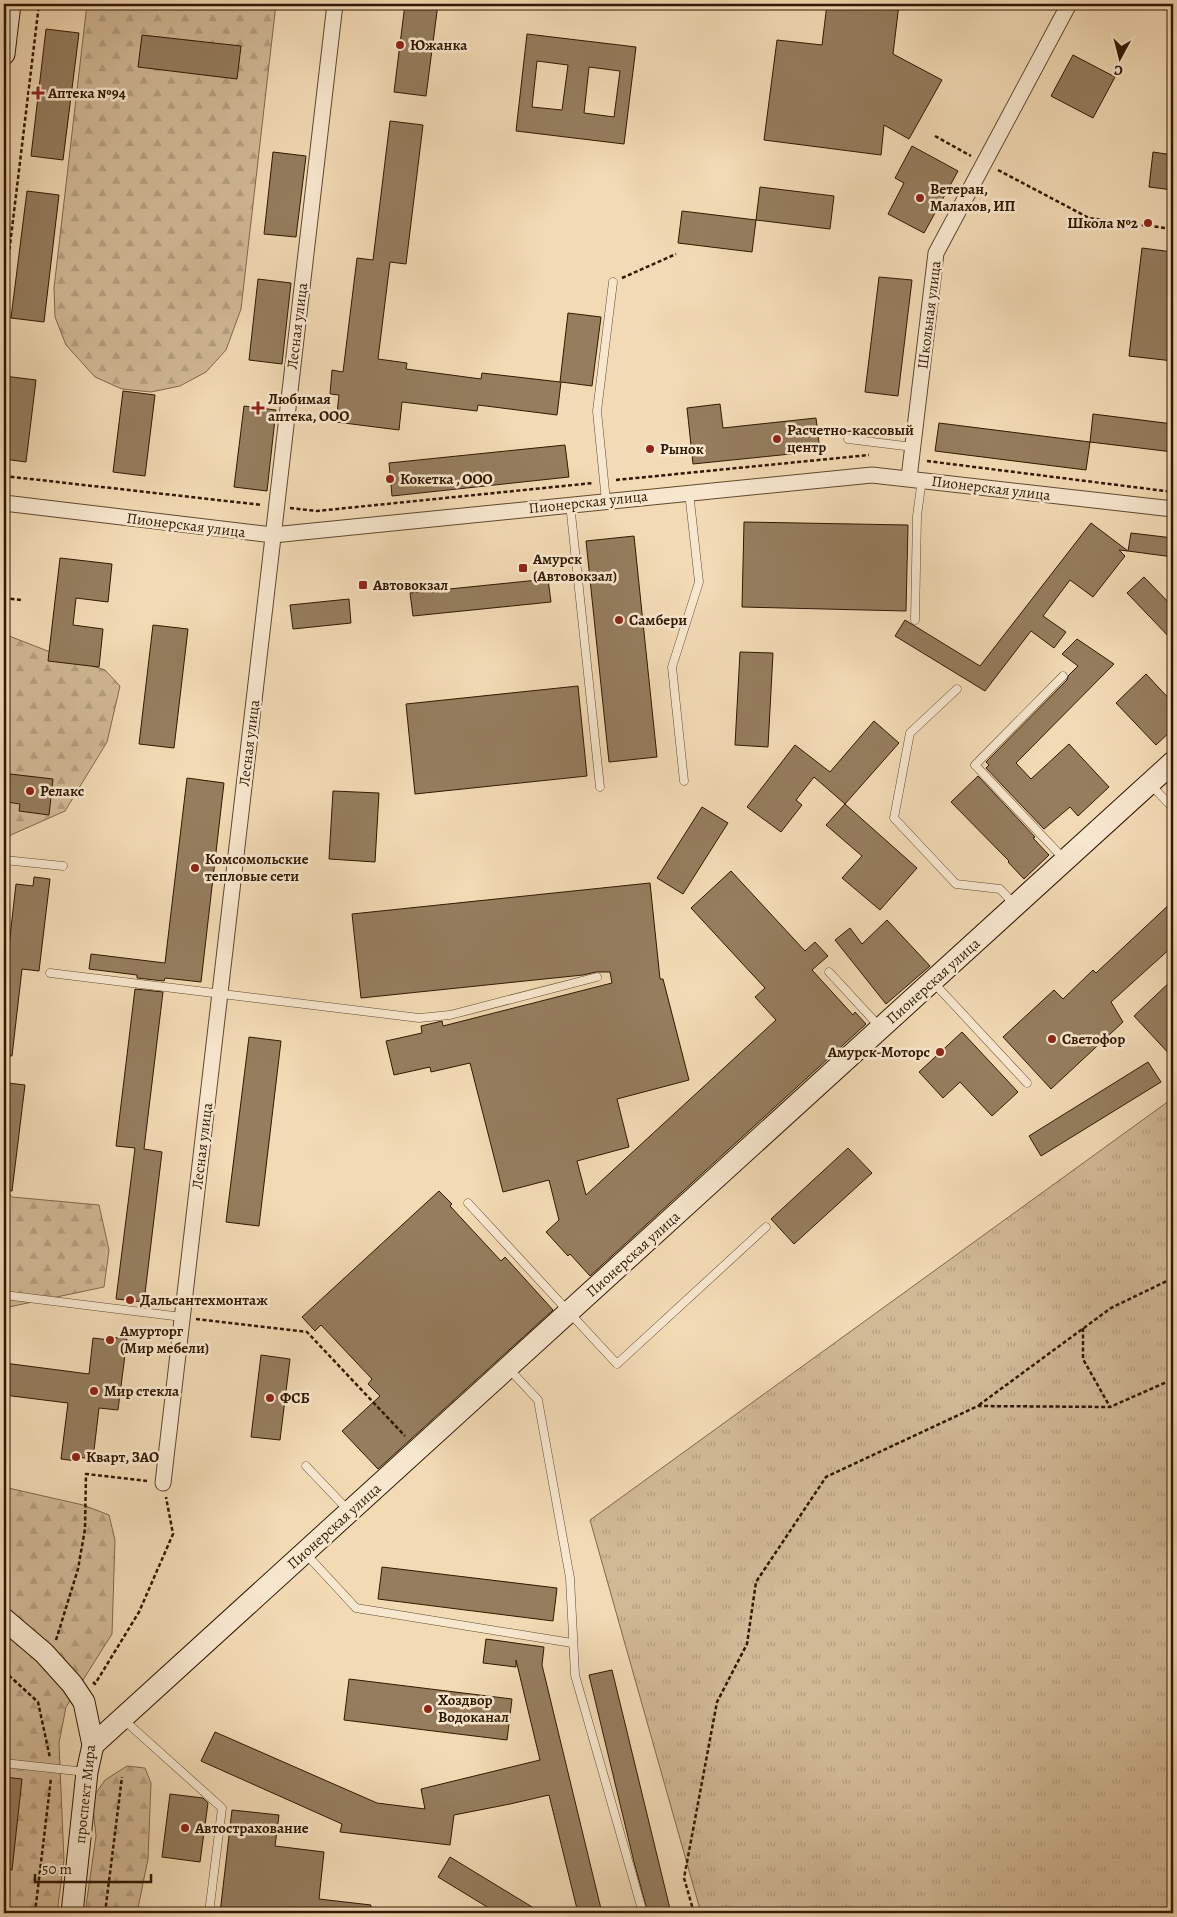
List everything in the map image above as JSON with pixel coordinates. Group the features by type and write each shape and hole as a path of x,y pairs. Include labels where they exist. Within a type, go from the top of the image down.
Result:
{"street":[{"path":"4,54 10,4"},
{"name":"Лесная улица","path":"163,1483 334,4"},
{"name":"Школьная улица","path":"915,479 912,453 936,253 1069,4"},
{"name":"Пионерская улица","path":"4,502 273,535 872,475 1173,510"},
{"name":"Пионерская улица","path":"93,1745 1173,762"},
{"name":"проспект Мира","path":"4,1619 44,1653 72,1684 84,1702 93,1745 88,1772 72,1913"}],"lane":[{"path":"606,501 597,411 613,282"},
{"path":"848,439 912,453"},
{"path":"915,479 917,516 915,620"},
{"path":"684,781 672,667 699,582 689,492"},
{"path":"570,504 600,787"},
{"path":"1063,676 975,765 1065,860"},
{"path":"957,689 910,733 894,818 956,884 1000,889 1015,906"},
{"path":"1150,784 1173,808"},
{"path":"4,860 63,866"},
{"path":"830,972 881,1028"},
{"path":"50,973 419,1018 450,1015 598,977"},
{"path":"933,981 1027,1083"},
{"path":"468,1203 617,1364 766,1227"},
{"path":"4,1295 182,1317"},
{"path":"508,1368 538,1400 570,1578 574,1675 643,1913"},
{"path":"306,1466 349,1512"},
{"path":"305,1552 356,1608 572,1643"},
{"path":"122,1719 222,1808 209,1913"},
{"path":"4,1764 88,1772"}],"path":[{"path":"4,295 39,4"},
{"path":"935,136 1089,218 1173,229"},
{"path":"613,282 676,254"},
{"path":"912,453 1173,492"},
{"path":"4,476 317,512 867,454 875,455"},
{"path":"4,598 21,600"},
{"path":"694,1913 684,1878 717,1702 747,1644 756,1582 826,1477 978,1406 1111,1308 1173,1278"},
{"path":"182,1317 308,1332 418,1449"},
{"path":"1083,1328 1083,1359 1110,1407"},
{"path":"978,1406 1110,1407 1169,1381 1173,1376"},
{"path":"54,1646 78,1569 85,1529 86,1474 163,1483 173,1534 139,1612 95,1684"},
{"path":"4,1671 38,1702 52,1769 35,1913"},
{"path":"105,1913 122,1777"}],"green space":[{"path":"87,4 276,4 241,309 226,350 206,372 180,386 151,392 122,389 95,377 66,345 55,317 54,288"},
{"path":"4,634 58,655 105,670 120,686 107,742 65,811 4,838"},
{"path":"1173,1098 1173,1913 701,1913 590,1520"},
{"path":"4,1188 12,1197 99,1205 109,1250 104,1287 4,1308"},
{"path":"4,1487 83,1505 109,1515 115,1540 112,1634 66,1707 59,1743 64,1860 57,1913 4,1913"},
{"path":"127,1766 145,1768 151,1783 148,1859 137,1913 85,1913 96,1836 92,1799 105,1780"}],"building":[{"path":"405,4 438,4 426,96 394,92"},
{"path":"827,4 899,4 893,54 942,80 909,139 884,125 881,155 764,140 777,40 822,45"},
{"path":"46,29 79,33 63,160 31,156"},
{"path":"527,34 636,47 624,144 516,131","holes":["537,61 568,65 562,110 532,107","589,67 620,71 614,117 584,113"]},
{"path":"142,35 241,46 237,79 138,67"},
{"path":"1073,55 1115,77 1093,118 1051,96"},
{"path":"390,121 423,125 406,264 390,262 378,359 407,363 406,369 481,379 482,373 560,382 568,313 601,317 592,386 561,382 557,415 478,405 477,411 402,402 399,430 336,422 339,395 330,394 332,370 343,372 357,258 373,260"},
{"name":"Ветеран, Малахов, ИП","path":"912,146 958,171 924,233 888,214 904,183 895,178"},
{"path":"273,152 306,156 296,237 264,234"},
{"path":"1153,152 1173,155 1173,190 1149,187"},
{"path":"760,187 834,196 830,229 756,220"},
{"path":"27,191 59,195 44,322 11,318"},
{"path":"682,211 756,220 752,252 678,243"},
{"path":"1142,248 1173,252 1173,361 1129,356"},
{"path":"879,277 912,280 898,396 865,392"},
{"path":"258,279 291,283 282,364 249,360"},
{"path":"4,376 36,380 26,462 4,459"},
{"path":"123,391 155,395 145,476 113,472"},
{"path":"720,404 723,428 816,418 820,451 693,464 687,408"},
{"path":"244,406 276,410 267,491 234,487"},
{"path":"1093,414 1173,424 1173,452 1090,442"},
{"path":"939,423 1090,442 1086,470 935,451"},
{"path":"565,445 569,477 392,496 389,463"},
{"path":"744,522 908,525 906,611 742,607"},
{"path":"1091,523 1128,551 1119,550 1125,556 1093,597 1070,580 1043,616 1066,632 1054,648 1031,631 985,691 895,636 905,620 980,666"},
{"path":"1131,533 1173,538 1173,557 1128,551"},
{"path":"634,536 657,757 609,762 586,541"},
{"path":"60,558 112,564 108,602 76,598 73,625 103,629 99,667 48,661"},
{"path":"1144,577 1173,607 1173,641 1127,593"},
{"path":"548,579 551,602 413,616 410,593"},
{"path":"349,599 351,623 293,629 290,605"},
{"path":"153,625 188,629 174,748 139,744"},
{"path":"1077,639 1114,664 1016,763 1031,779 1069,744 1109,787 1078,816 1070,807 1044,829 986,768 989,765 986,762 1067,680 1068,676 1078,666 1062,654"},
{"path":"740,652 773,653 768,747 735,745"},
{"path":"1146,674 1173,703 1173,729 1156,745 1116,703"},
{"path":"578,686 587,776 415,794 406,704"},
{"path":"874,721 899,743 845,804 814,777 796,800 802,805 781,832 747,807 795,745 830,772"},
{"name":"Релакс","path":"10,774 53,779 49,815 19,811 20,804 7,802"},
{"path":"978,776 1035,837 1033,838 1049,855 1024,879 951,802"},
{"name":"Комсомольские тепловые сети","path":"187,778 224,783 201,982 165,978 164,981 137,978 137,975 89,969 91,954 165,963"},
{"path":"333,791 379,793 375,862 329,859"},
{"path":"845,804 917,868 880,910 842,878 862,856 826,825"},
{"path":"702,807 728,823 683,894 657,878"},
{"path":"731,871 805,951 815,942 828,956 812,970 853,1015 855,1012 866,1024 590,1276 546,1232 559,1220 549,1180 503,1192 470,1063 431,1072 430,1067 394,1075 386,1041 422,1033 421,1026 442,1021 443,1026 612,983 610,972 361,998 352,914 650,883 660,979 663,979 689,1080 617,1099 629,1147 577,1161 586,1195 776,1020 755,997 765,988 691,908"},
{"path":"34,877 50,879 39,971 22,969 12,1056 4,1055 4,972 6,972 16,884 33,886"},
{"path":"1173,901 1173,946 1111,1002 1123,1022 1051,1089 1003,1037 1054,990 1063,999 1093,970 1096,973"},
{"path":"887,920 930,966 886,1004 835,940 850,928 862,944"},
{"path":"1173,979 1173,1058 1134,1016"},
{"path":"135,989 163,992 144,1149 162,1152 144,1302 116,1299 135,1148 116,1146"},
{"path":"962,1032 1018,1092 992,1116 960,1082 943,1098 919,1072"},
{"path":"249,1037 281,1041 259,1226 226,1222"},
{"path":"1148,1062 1161,1082 1041,1156 1029,1136"},
{"path":"8,1083 25,1085 12,1191 4,1190 4,1092 7,1093"},
{"path":"848,1148 872,1173 794,1244 771,1219"},
{"path":"439,1191 452,1204 450,1206 501,1261 505,1257 553,1310 378,1469 342,1431 380,1396 368,1384 372,1379 321,1325 315,1331 302,1317"},
{"path":"111,1337 127,1339 118,1410 99,1408 93,1459 76,1457 76,1461 61,1459 68,1403 4,1395 4,1363 89,1374 93,1338 110,1340"},
{"name":"ФСБ","path":"261,1355 290,1359 280,1440 251,1437"},
{"path":"382,1567 557,1588 553,1621 378,1599"},
{"path":"486,1639 544,1647 542,1665 602,1913 578,1913 549,1795 454,1815 450,1845 340,1832 342,1824 201,1761 215,1732 377,1803 425,1809 421,1789 540,1760 516,1660 516,1667 483,1663"},
{"path":"612,1670 671,1913 648,1913 634,1862 589,1675"},
{"name":"Хоздвор Водоканал","path":"349,1679 512,1699 507,1740 344,1720"},
{"path":"4,1777 22,1779 12,1870 4,1869"},
{"name":"Автострахование","path":"170,1794 203,1798 208,1803 200,1862 162,1857"},
{"path":"232,1810 279,1815 275,1846 324,1852 319,1899 371,1905 370,1913 220,1913"},
{"path":"450,1857 542,1913 497,1913 438,1877"}],"place":[{"name":"Южанка","path":"400,45"},
{"name":"Аптека №94","path":"38,93"},
{"name":"Ветеран, Малахов, ИП","path":"920,198"},
{"name":"Школа №2","path":"1148,223"},
{"name":"Любимая аптека, ООО","path":"258,408"},
{"name":"Расчетно-кассовый центр","path":"777,439"},
{"name":"Рынок","path":"650,449"},
{"name":"Кокетка , ООО","path":"390,479"},
{"name":"Амурск (Автовокзал)","path":"523,568"},
{"name":"Автовокзал","path":"363,585"},
{"name":"Самбери","path":"619,620"},
{"name":"Релакс","path":"30,791"},
{"name":"Комсомольские тепловые сети","path":"195,868"},
{"name":"Светофор","path":"1052,1039"},
{"name":"Амурск-Моторс","path":"940,1052"},
{"name":"Дальсантехмонтаж","path":"130,1300"},
{"name":"Амурторг (Мир мебели)","path":"110,1340"},
{"name":"Мир стекла","path":"94,1391"},
{"name":"ФСБ","path":"270,1398"},
{"name":"Кварт, ЗАО","path":"76,1457"},
{"name":"Хоздвор Водоканал","path":"428,1709"},
{"name":"Автострахование","path":"185,1828"}]}
